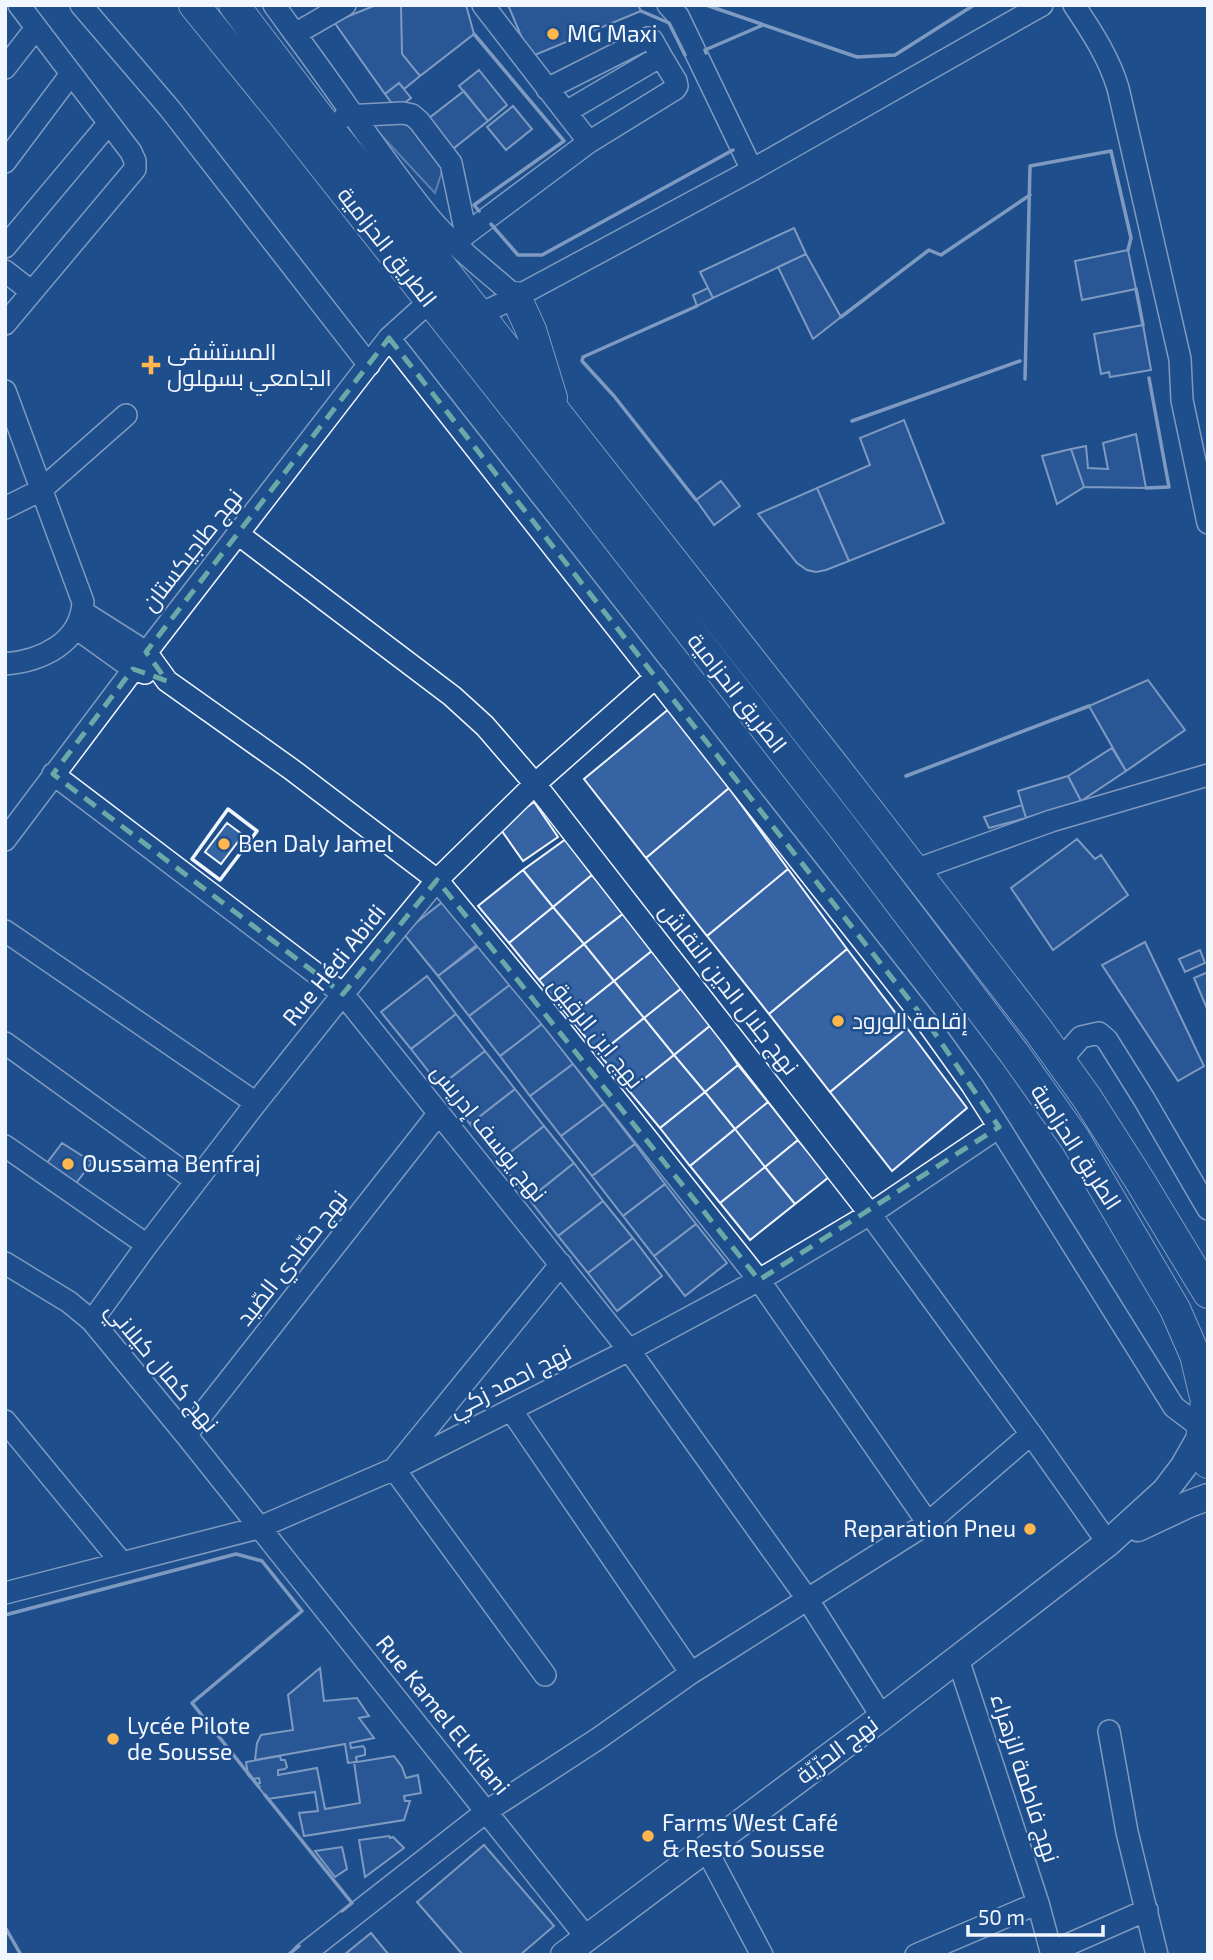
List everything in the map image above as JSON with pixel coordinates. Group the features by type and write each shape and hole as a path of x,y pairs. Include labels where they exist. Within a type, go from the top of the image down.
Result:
{"highway":[{"name":"الطريق الحزامية","path":"194,5 282,113 841,825 985,1014 1075,1139 1175,1309 1195,1355 1206,1401 1204,1432"},
{"name":"الطريق الحزامية","path":"234,5 319,117 452,246 478,315 838,771 1038,1030 1093,1109 1208,1293"},
{"path":"516,297 527,319 546,382 562,421"},
{"path":"1170,1231 1208,1276"}],"main road":[{"path":"1108,1543 1165,1491 1204,1432"},
{"path":"1108,1543 1208,1497"},
{"name":"نهج الحرّيّة","path":"564,1955 882,1717 1108,1543"}],"street":[{"path":"5,324 135,169 131,152 19,5"},
{"path":"82,5 170,110 369,365"},
{"path":"274,5 353,116 452,246 516,297"},
{"path":"484,5 589,142"},
{"path":"667,5 678,16 752,170"},
{"path":"478,315 752,170 1042,5"},
{"path":"1074,5 1103,52 1118,88 1180,359 1182,400 1208,523"},
{"path":"295,34 342,6"},
{"path":"5,68 36,28"},
{"path":"452,246 589,142 677,86 652,40 648,38 547,89"},
{"path":"566,112 661,56"},
{"path":"5,162 71,74"},
{"path":"319,117 403,113 419,121 451,163 452,246"},
{"path":"5,247 109,123"},
{"path":"5,271 32,292"},
{"name":"نهج طاجيكستان","path":"5,840 139,661 389,338 429,301"},
{"path":"389,338 929,1024 972,1085 1174,1407 1204,1432"},
{"path":"5,391 83,602 79,620 68,639 47,655 24,663 5,664"},
{"path":"5,508 41,490 125,415"},
{"name":"نهج جلال الدين النقاش","path":"238,534 452,696 485,726 535,784 870,1214 1108,1543"},
{"name":"نهج ابن الرقيق","path":"79,620 290,769 437,880 556,1024 759,1280 928,1523"},
{"name":"Rue Hédi Abidi","path":"92,1321 256,1103 437,880 535,784 656,677"},
{"name":"نهج يوسف إدريس","path":"53,774 343,994 629,1350 808,1600 882,1717"},
{"path":"915,870 1051,821 1208,775"},
{"path":"5,931 256,1103"},
{"path":"1060,1061 1081,1037 1099,1034 1107,1040 1208,1209"},
{"path":"5,1043 197,1181"},
{"name":"نهج حمّادي الصّيد","path":"186,1435 439,1112"},
{"name":"نهج احمد زكي","path":"5,1594 258,1528 394,1469 629,1350 759,1280 870,1214 999,1128"},
{"path":"5,1146 147,1245"},
{"name":"نهج كمال كيلاني","path":"5,1263 69,1302 92,1321 258,1528"},
{"path":"545,1675 394,1469 561,1264"},
{"path":"511,1410 691,1673"},
{"path":"5,1421 122,1563"},
{"path":"303,1955 487,1811 599,1738 691,1673 928,1523 1031,1434"},
{"name":"Rue Kamel El Kilani","path":"258,1528 586,1937"},
{"name":"نهج فاطمة الزهراء","path":"958,1659 1038,1903 1052,1954"},
{"path":"1110,1731 1128,1832 1157,1955"},
{"path":"706,1849 762,1955"},
{"path":"916,1955 1038,1903"},
{"path":"1052,1954 1147,1910"}],"highlighted area":[{"path":"389,338 929,1025 999,1127 759,1280 437,880 343,994 53,774 133,669 167,681 146,652"}],"shaded area":[{"path":"404,116 445,162 435,193 368,121"}],"building":[{"path":"376,5 401,5 402,54 420,76 404,89 399,83 385,94 334,22"},
{"path":"401,5 466,5 474,34 420,76 402,54"},
{"name":"MG Maxi","path":"508,5 638,5 641,11 530,57"},
{"path":"479,70 507,105 488,121 459,86"},
{"path":"399,83 411,98 396,109 385,94"},
{"path":"464,91 488,121 449,152 424,122"},
{"path":"513,106 532,129 506,150 487,127"},
{"path":"794,228 806,254 713,298 700,272"},
{"path":"1128,250 1136,289 1082,300 1075,261"},
{"path":"806,254 841,317 813,339 778,267"},
{"path":"708,288 713,298 697,306 693,295"},
{"path":"1143,325 1151,370 1110,377 1109,372 1101,374 1094,334"},
{"path":"904,420 944,523 849,561 817,488 870,465 860,438"},
{"path":"1136,434 1146,488 1084,487 1071,449 1086,446 1088,468 1108,469 1103,443"},
{"path":"1071,449 1084,487 1057,504 1042,456"},
{"path":"721,481 740,506 714,525 696,500"},
{"path":"817,488 849,561 816,572 797,563 758,514"},
{"path":"1148,680 1185,730 1126,771 1089,706"},
{"path":"670,708 729,788 646,858 584,779"},
{"path":"1112,748 1126,771 1081,801 1068,776"},
{"path":"1068,776 1081,801 1026,818 1018,791"},
{"path":"729,788 788,869 707,936 646,858"},
{"path":"534,802 558,837 523,861 499,827"},
{"path":"1022,805 1026,818 989,828 984,817"},
{"name":"Ben Daly Jamel","path":"227,823 243,835 221,864 205,852"},
{"path":"566,839 592,875 553,907 523,870"},
{"path":"1077,839 1095,859 1101,855 1128,895 1053,950 1011,888"},
{"path":"788,869 847,949 769,1014 707,936"},
{"path":"523,870 553,907 509,943 478,906"},
{"path":"592,875 624,913 584,944 553,907"},
{"path":"445,900 479,943 438,976 403,933"},
{"path":"553,907 584,944 539,980 509,943"},
{"path":"624,913 653,950 614,981 584,944"},
{"path":"1145,942 1204,1066 1178,1081 1102,965"},
{"path":"481,944 511,984 469,1016 438,976"},
{"path":"584,944 614,981 569,1017 539,980"},
{"name":"إقامة الورود","path":"847,949 907,1028 830,1092 769,1014"},
{"path":"653,950 683,987 644,1018 614,981"},
{"path":"1200,950 1205,963 1185,972 1179,959"},
{"path":"1208,972 1208,1011 1194,978"},
{"path":"427,976 456,1014 411,1049 381,1012"},
{"path":"614,981 644,1018 599,1054 569,1017"},
{"path":"511,984 542,1024 500,1056 469,1016"},
{"path":"683,987 711,1025 674,1055 644,1018"},
{"path":"456,1014 485,1051 440,1086 411,1049"},
{"path":"644,1018 674,1055 629,1091 599,1054"},
{"path":"542,1024 573,1064 530,1096 500,1056"},
{"path":"711,1025 738,1065 705,1092 674,1055"},
{"path":"907,1028 967,1108 892,1171 830,1092"},
{"path":"485,1051 515,1089 470,1124 440,1086"},
{"path":"674,1055 705,1092 660,1128 629,1091"},
{"path":"573,1064 604,1104 561,1136 530,1096"},
{"path":"738,1065 768,1102 735,1129 705,1092"},
{"path":"515,1089 544,1126 499,1161 470,1124"},
{"path":"705,1092 735,1129 690,1166 660,1128"},
{"path":"768,1102 798,1140 765,1167 735,1129"},
{"path":"604,1104 635,1144 592,1176 561,1136"},
{"path":"544,1126 574,1163 529,1199 499,1161"},
{"path":"735,1129 765,1167 720,1203 690,1166"},
{"path":"798,1140 829,1177 795,1204 765,1167"},
{"name":"Oussama Benfraj","path":"62,1143 92,1162 74,1186 44,1167"},
{"path":"635,1144 665,1184 623,1216 592,1176"},
{"path":"574,1163 603,1201 558,1236 529,1199"},
{"path":"765,1167 795,1204 750,1240 720,1203"},
{"path":"665,1184 696,1224 654,1256 623,1216"},
{"path":"603,1201 633,1238 588,1273 558,1236"},
{"path":"696,1224 727,1263 685,1296 654,1256"},
{"path":"633,1238 662,1276 617,1311 588,1273"},
{"path":"320,1668 324,1701 357,1698 369,1716 359,1718 374,1738 350,1743 351,1748 363,1746 365,1755 356,1757 357,1762 348,1763 345,1744 255,1760 261,1735 293,1730 288,1695"},
{"path":"280,1756 287,1767 278,1770 278,1775 317,1768 325,1809 360,1803 354,1762 394,1756 406,1778 418,1775 421,1793 404,1796 405,1801 410,1801 404,1820 304,1836 299,1813 318,1811 315,1792 268,1799 256,1784 260,1783 259,1778 252,1779 248,1775 246,1762"},
{"path":"389,1836 404,1848 365,1877 359,1840"},
{"path":"484,1845 554,1926 520,1955 463,1955 417,1902"},
{"path":"342,1847 347,1869 335,1877 315,1851"},
{"path":"371,1933 389,1955 344,1955"}],"wall":[{"path":"706,5 857,57 895,55 974,5"},
{"path":"641,11 669,23 685,55"},
{"path":"706,53 705,50 763,25"},
{"path":"474,34 564,141 474,205 479,211"},
{"path":"491,224 518,255 542,255 733,150"},
{"path":"1025,379 1030,166 1111,151 1131,238 1128,250"},
{"path":"841,317 929,250 941,255 1030,195"},
{"path":"1136,289 1143,325"},
{"path":"696,500 614,396 582,361 583,357 697,306"},
{"path":"852,421 1020,361"},
{"path":"1146,488 1169,487 1149,378"},
{"path":"906,776 1089,706"},
{"path":"228,809 257,831 220,880 192,859 228,809"},
{"path":"5,1615 236,1554 262,1561 302,1611 192,1703 259,1787"},
{"path":"265,1795 352,1903 342,1911"},
{"path":"5,1927 21,1955"},
{"path":"288,1955 299,1946"}],"place":[{"name":"MG Maxi","path":"553,34"},
{"name":"المستشفى الجامعي بسهلول","path":"151,365"},
{"name":"Ben Daly Jamel","path":"224,844"},
{"name":"إقامة الورود","path":"838,1021"},
{"name":"Oussama Benfraj","path":"68,1164"},
{"name":"Reparation Pneu","path":"1030,1529"},
{"name":"Lycée Pilote de Sousse","path":"113,1739"},
{"name":"Farms West Café & Resto Sousse","path":"648,1836"}]}
